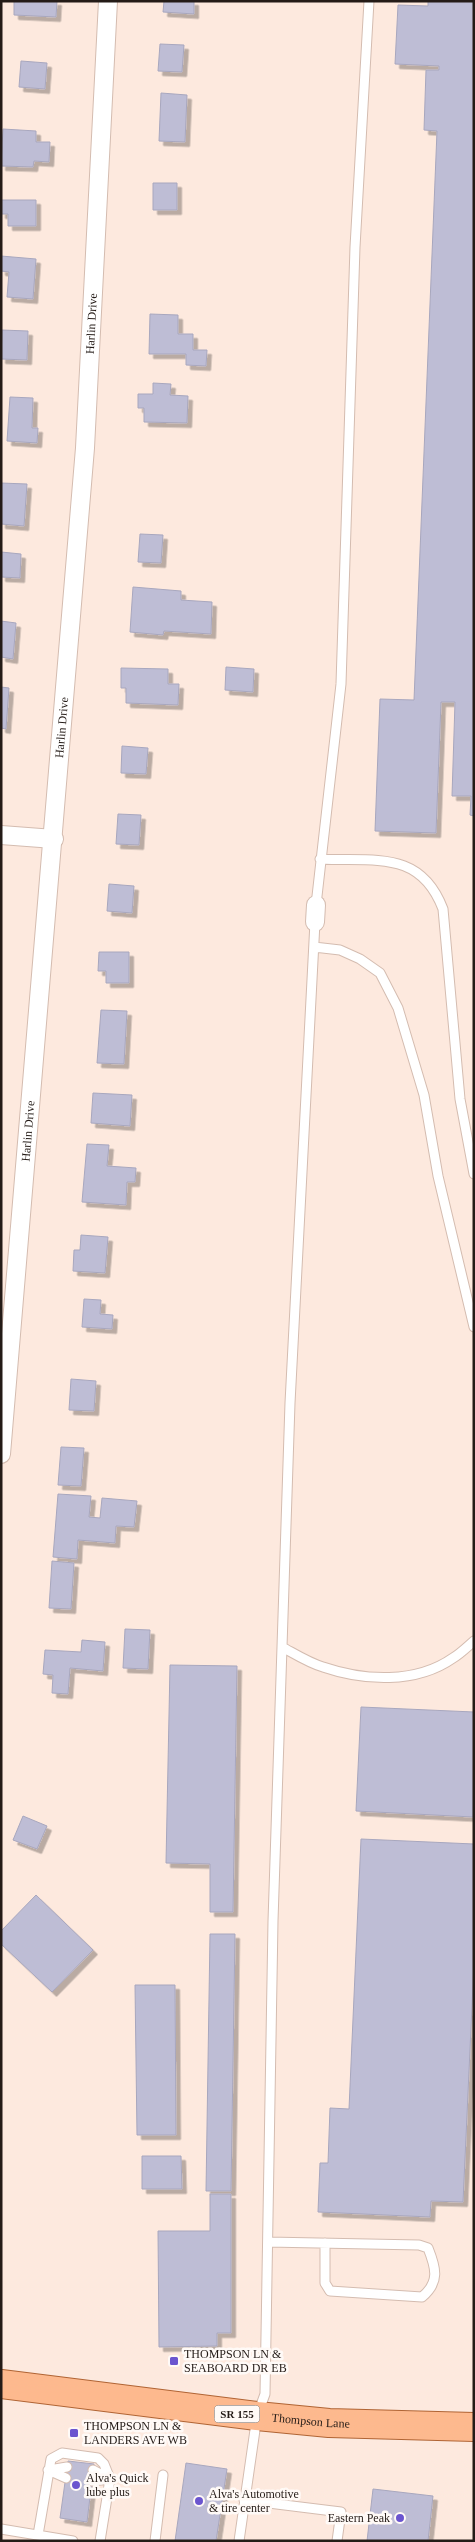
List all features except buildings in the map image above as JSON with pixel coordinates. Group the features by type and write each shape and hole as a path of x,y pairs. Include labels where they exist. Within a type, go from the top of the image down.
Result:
{"main road":[{"name":"Thompson Lane","path":"1,2384 257,2416 329,2423 474,2427"}],"street":[{"name":"Harlin Drive","path":"1,1454 54,839 85,448 108,1"},
{"path":"1,835 54,839"},
{"path":"315,922 316,904"}],"lane":[{"path":"316,904 341,684 355,247 369,1"},
{"path":"320,859 402,863 423,875 437,893 443,909 460,1099 474,1174"},
{"path":"238,2541 257,2416 265,2394 273,1921 290,1403 315,922"},
{"path":"314,947 340,950 360,959 380,973 398,1008 424,1095 438,1176 474,1327"},
{"path":"282,1647 322,1667 359,1676 396,1678 436,1667 453,1659 474,1641"},
{"path":"268,2242 325,2243 419,2245 428,2248 436,2268 431,2289 422,2297 330,2291 324,2283 325,2243"},
{"path":"38,2535 51,2459 62,2453 98,2458 104,2464 110,2478 100,2541"},
{"path":"48,2470 67,2468"},
{"path":"48,2470 66,2478"},
{"path":"93,2470 110,2478"},
{"path":"155,2541 163,2475"},
{"path":"92,2481 110,2478"},
{"path":"244,2500 341,2512 337,2541"},
{"path":"1,2529 73,2541"}],"place":[{"name":"THOMPSON LN & SEABOARD DR EB","path":"174,2361"},
{"name":"THOMPSON LN & LANDERS AVE WB","path":"74,2433"},
{"name":"Alva's Quick lube plus","path":"76,2485"},
{"name":"Alva's Automotive & tire center","path":"199,2501"},
{"name":"Eastern Peak","path":"400,2518"}]}
